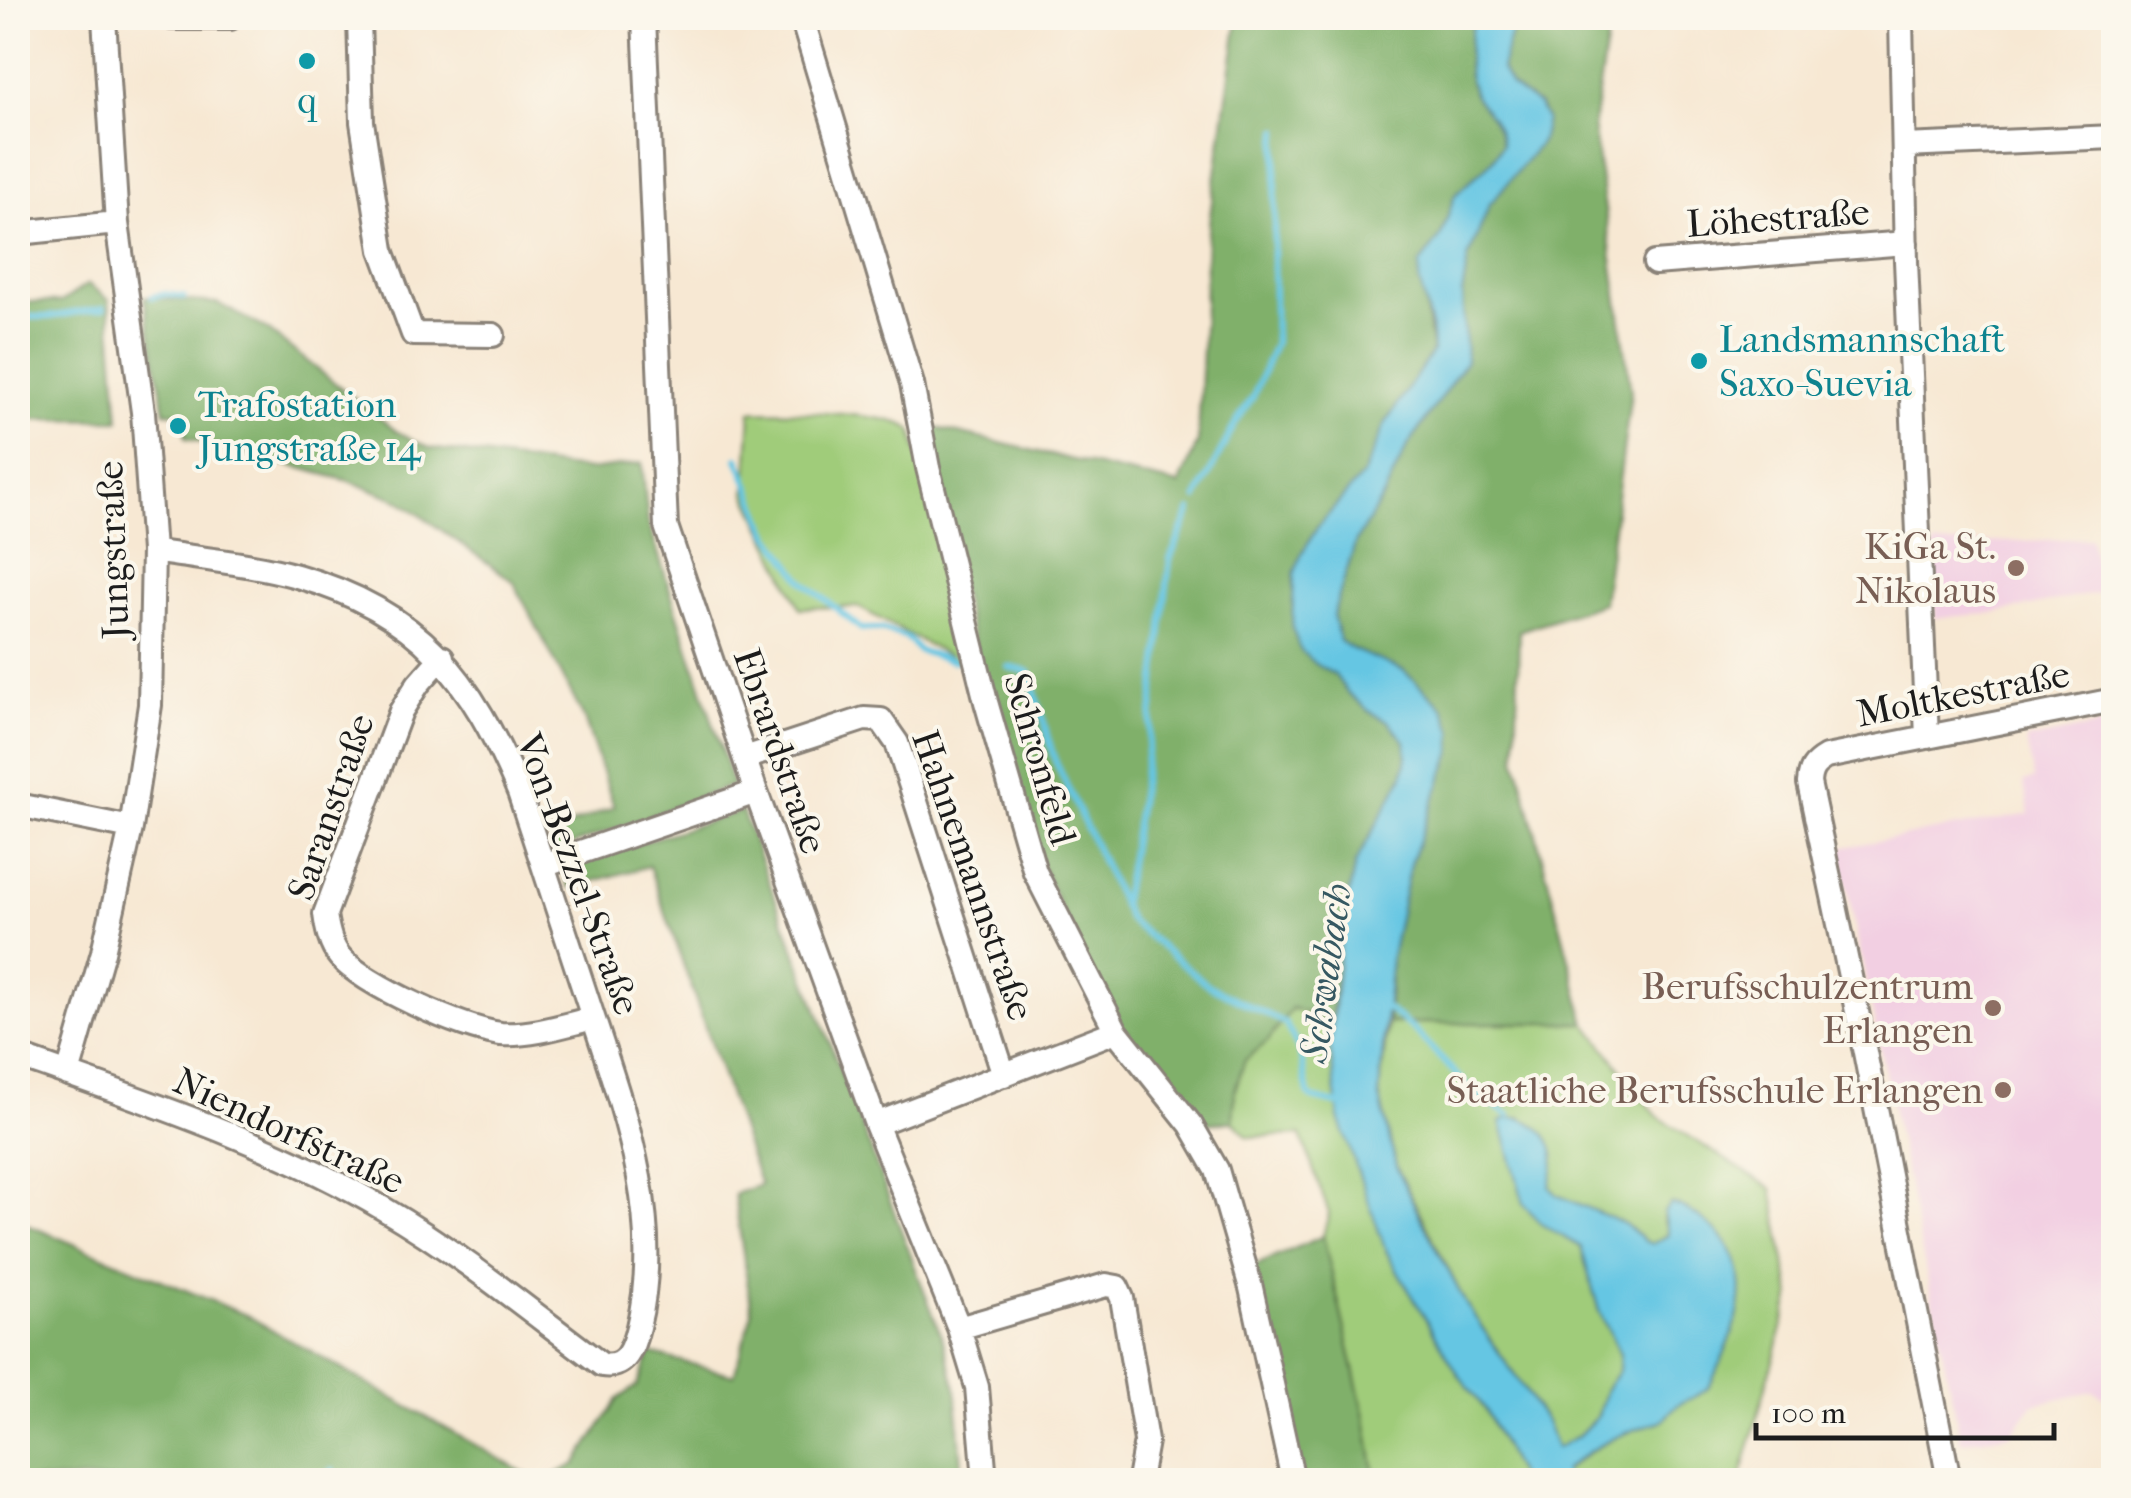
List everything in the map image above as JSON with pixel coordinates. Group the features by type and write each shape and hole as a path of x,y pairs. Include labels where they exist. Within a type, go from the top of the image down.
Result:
{"street":[{"name":"Jungstraße","path":"68,1074 103,952 131,828 150,706 153,551 143,412 117,222 104,18"},
{"path":"172,18 230,18"},
{"path":"360,18 362,122 382,250 413,334 493,335"},
{"name":"Ebrardstraße","path":"644,18 666,526 756,792 876,1124 959,1328 978,1387 985,1480"},
{"name":"Schronfeld","path":"802,18 912,384 933,486 1012,801 1035,872 1116,1031 1191,1124 1217,1170 1251,1288 1293,1480"},
{"name":"Löhestraße","path":"1902,18 1906,243 1927,737"},
{"path":"1904,146 2114,136"},
{"path":"18,233 117,222"},
{"name":"Löhestraße","path":"1655,263 1906,243"},
{"name":"Von-Bezzel-Straße","path":"153,551 296,575 362,600 404,624 442,658 476,706 504,756 627,1119 640,1182 646,1246 645,1295 635,1338 624,1361 613,1367"},
{"name":"Saranstraße","path":"442,658 418,684 401,711 325,914 328,934 337,954 352,970 374,984 474,1027 502,1034 549,1029 593,1018"},
{"name":"Moltkestraße","path":"1949,1480 1809,783 1814,764 1826,757 2114,700"},
{"name":"Hahnemannstraße","path":"745,758 864,719 881,720 897,743 1004,1074"},
{"path":"543,866 756,792"},
{"path":"18,804 131,828"},
{"path":"876,1124 1116,1031"},
{"name":"Niendorfstraße","path":"18,1056 258,1146 370,1201 448,1251 602,1365 613,1367"},
{"path":"959,1328 1106,1285 1117,1287 1146,1441 1140,1480"}],"shaded area":[{"name":"KiGa St. Nikolaus","path":"2090,538 2102,592 1996,613 1935,618 1934,545"},
{"name":"Berufsschulzentrum Erlangen","path":"2113,723 2113,1403 2093,1391 2034,1404 2011,1434 1961,1442 1839,848 2030,814 2023,782 2034,779 2026,740"}],"green space":[{"path":"1238,18 1473,18 1469,78 1502,145 1492,161 1455,195 1441,236 1420,264 1432,352 1385,424 1364,473 1317,528 1294,574 1292,628 1315,664 1335,675 1370,712 1389,722 1405,741 1407,757 1403,776 1355,864 1342,928 1331,1022 1292,1008 1268,1041 1245,1060 1235,1089 1233,1121 1191,1125 1116,1031 1012,801 920,424 1179,485 1198,442 1207,237"},
{"path":"1515,18 1610,18 1593,125 1631,392 1603,603 1519,631 1516,758 1586,1023 1388,1023 1391,957 1410,864 1442,775 1444,708 1403,670 1340,641 1333,615 1356,541 1407,447 1466,361 1462,294 1468,258 1490,204 1541,142 1546,119 1540,106 1511,86 1501,68"},
{"path":"88,284 109,300 119,420 18,419 18,302 61,302"},
{"path":"144,297 217,303 265,328 396,431 430,448 589,470 642,463 648,522 733,785 556,851 550,833 614,807 584,718 513,581 399,500 349,481 186,438 182,413 165,412"},
{"path":"751,411 861,416 912,430 971,668 858,607 800,608 746,493"},
{"path":"742,811 944,1343 956,1387 963,1480 543,1480 576,1464 618,1399 637,1386 650,1353 734,1375 752,1313 734,1194 760,1185 649,866 569,888 562,867"},
{"path":"1292,1008 1331,1022 1330,1048 1458,1374 1485,1409 1521,1480 1376,1480 1323,1236 1329,1213 1301,1135 1248,1137 1233,1121 1235,1089 1245,1059 1268,1041"},
{"path":"1388,1023 1586,1023 1657,1116 1772,1189 1791,1296 1740,1480 1566,1480 1564,1471 1599,1446 1664,1420 1674,1406 1707,1388 1671,1204 1663,1217 1668,1234 1652,1244 1625,1224 1557,1195 1550,1187 1554,1154 1520,1116 1570,1240 1581,1247 1599,1311 1620,1355 1619,1371 1606,1389 1598,1416 1578,1436 1556,1449 1547,1423 1466,1304 1396,1166 1379,1094"},
{"path":"18,1221 246,1315 537,1480 18,1480"},
{"path":"1323,1236 1376,1480 1300,1480 1252,1267"}],"water":[{"path":"1473,18 1515,18 1501,68 1511,86 1539,106 1546,119 1541,142 1490,204 1468,258 1462,294 1466,361 1407,447 1356,541 1333,615 1340,641 1403,670 1444,708 1453,731 1452,752 1410,864 1391,957 1379,1094 1396,1166 1419,1215 1466,1304 1547,1423 1556,1448 1578,1436 1598,1416 1606,1389 1619,1371 1620,1354 1599,1311 1581,1247 1541,1224 1524,1204 1501,1122 1508,1118 1525,1120 1547,1138 1554,1158 1550,1187 1557,1195 1625,1224 1644,1241 1652,1244 1668,1235 1664,1212 1670,1204 1696,1215 1732,1251 1741,1286 1736,1323 1707,1389 1680,1403 1664,1420 1587,1453 1564,1470 1566,1480 1521,1480 1485,1409 1458,1374 1386,1251 1339,1118 1330,1048 1342,928 1355,864 1403,776 1407,757 1405,741 1389,722 1370,712 1335,675 1301,651 1292,628 1294,574 1302,553 1317,528 1364,473 1385,424 1432,352 1431,326 1419,280 1420,264 1441,236 1455,195 1492,161 1502,145 1469,78"}],"waterway":[{"path":"1197,498 1253,397 1275,342 1273,255 1278,130"},
{"path":"152,297 184,297"},
{"path":"18,317 49,317 104,308"},
{"path":"738,458 768,532 804,582 861,629 881,629 907,638 919,651 954,661"},
{"path":"1123,901 1150,733 1170,559 1191,510"},
{"name":"Schwabach","path":"1008,667 1029,672 1054,758 1129,920 1209,986 1285,1023 1300,1052 1308,1094 1345,1106"},
{"path":"1385,1007 1414,1030 1472,1091 1509,1115"},
{"path":"332,1470 332,1480"}],"place":[{"name":"q","path":"307,61"},
{"name":"Landsmannschaft Saxo-Suevia","path":"1699,361"},
{"name":"Trafostation Jungstraße 14","path":"178,426"},
{"name":"KiGa St. Nikolaus","path":"2016,568"},
{"name":"Berufsschulzentrum Erlangen","path":"1993,1008"},
{"name":"Staatliche Berufsschule Erlangen","path":"2003,1090"}]}
